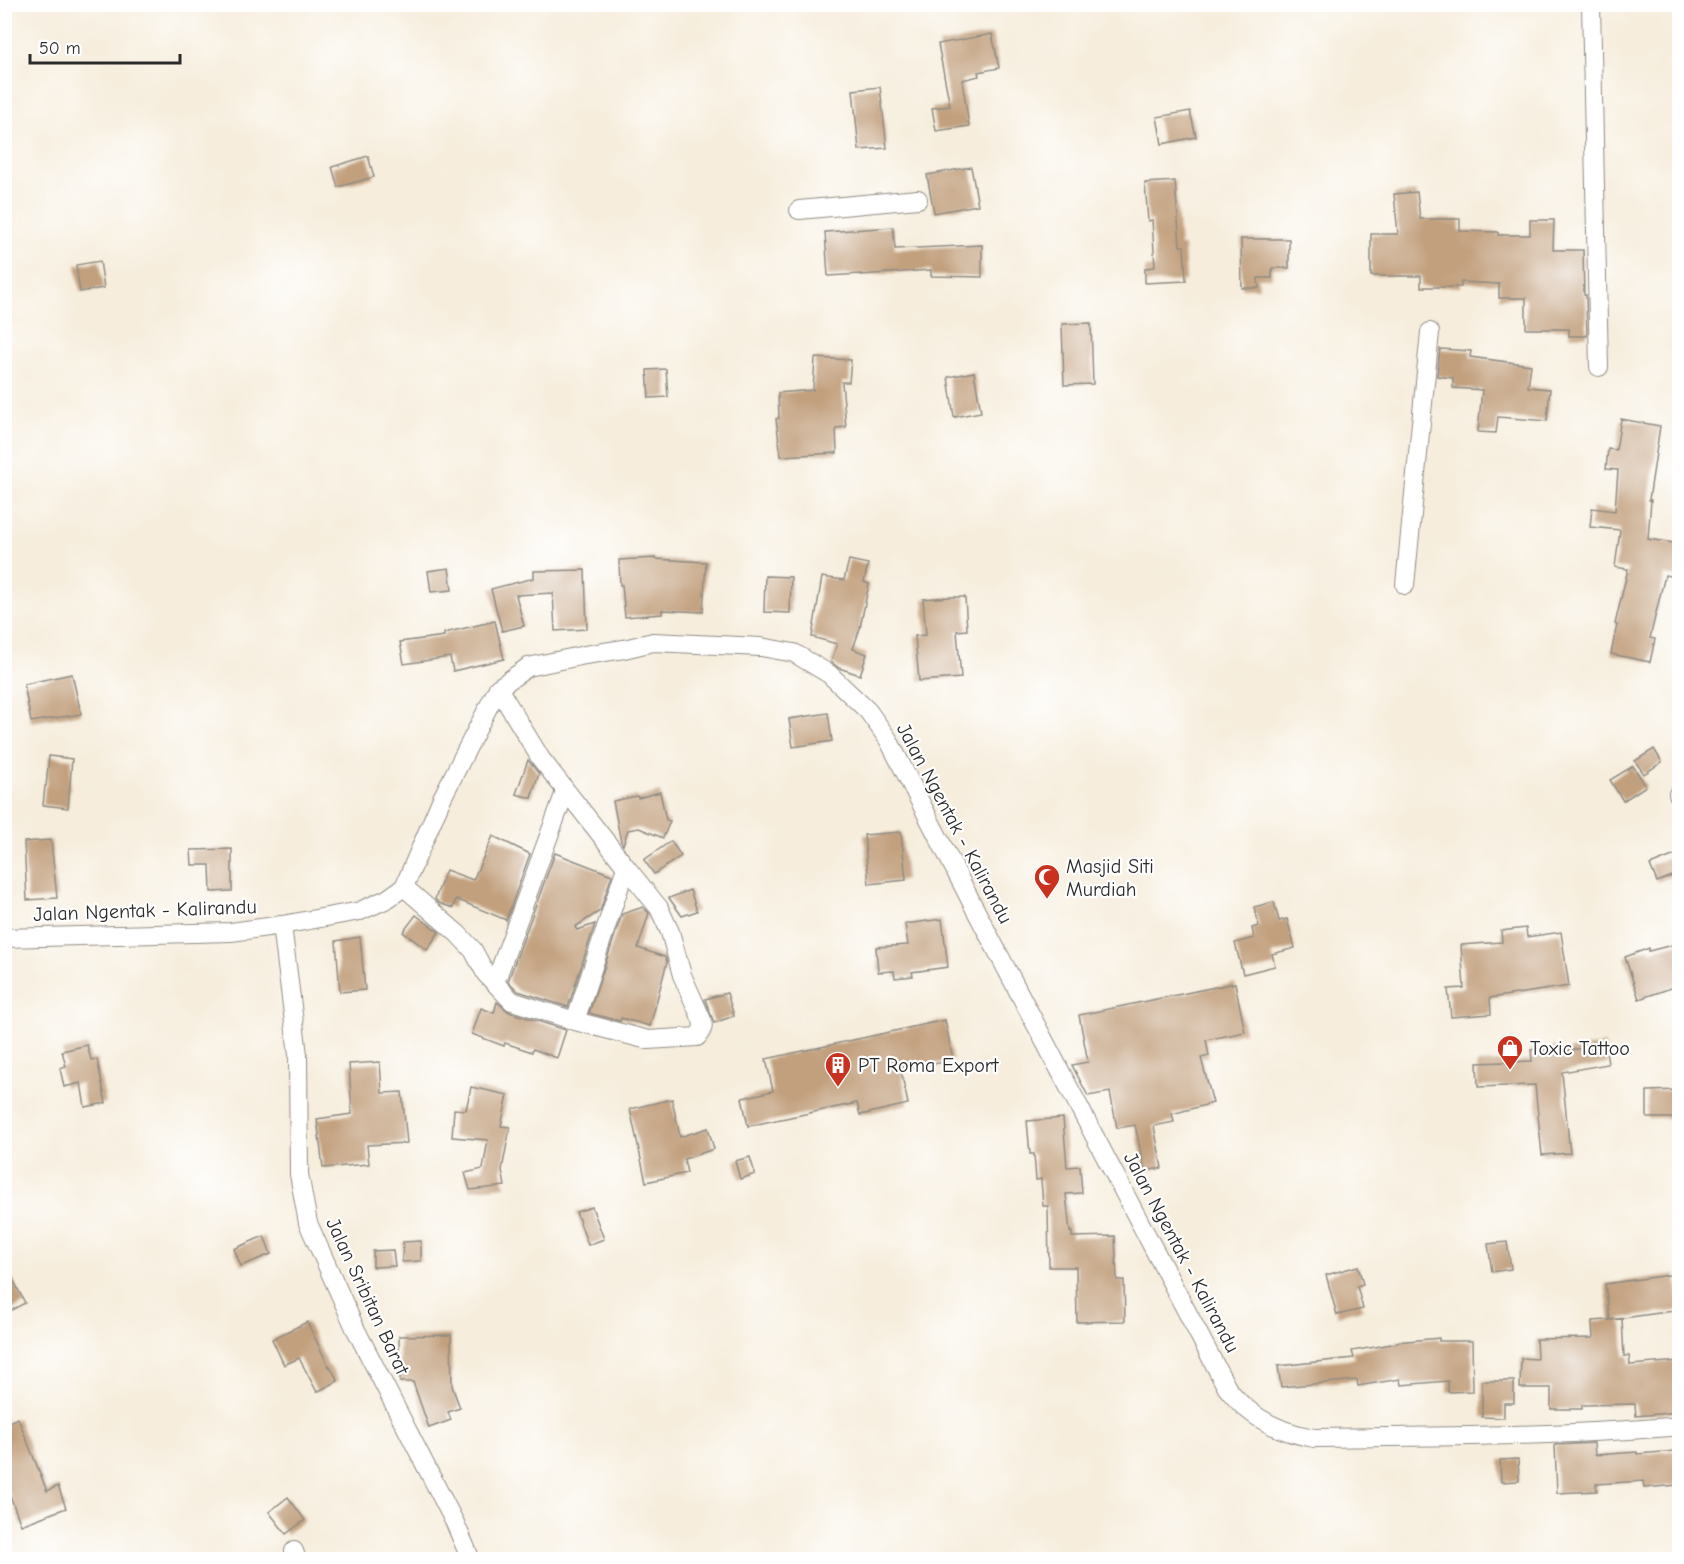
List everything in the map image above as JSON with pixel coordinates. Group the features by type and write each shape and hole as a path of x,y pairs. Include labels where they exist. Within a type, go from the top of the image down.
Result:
{"street":[{"path":"1591,4 1599,367"},
{"path":"799,210 918,199"},
{"path":"1405,585 1430,332"},
{"name":"Jalan Ngentak - Kalirandu","path":"4,938 231,932 360,911 387,899 404,887 442,798 498,688 528,667 653,642 761,647 794,653 829,674 868,711 888,739 1227,1388 1246,1409 1292,1434 1314,1438 1523,1435 1680,1426"},
{"path":"404,887 458,934 473,950 486,974 512,1001 575,1021 648,1040 697,1036 702,1032 702,1020 682,975 670,932 659,908 541,759 498,688"},
{"path":"495,983 566,792"},
{"path":"575,1021 626,867"},
{"name":"Jalan Sribitan Barat","path":"282,925 298,1055 299,1174 308,1223 355,1328 455,1523 471,1560"}],"building":[{"path":"992,34 999,68 978,72 979,76 962,80 969,126 936,131 932,108 950,106 938,44"},
{"path":"880,87 887,148 859,150 853,90"},
{"path":"1190,111 1196,137 1162,144 1157,117"},
{"path":"368,156 374,177 338,187 332,167"},
{"path":"971,167 978,205 934,213 927,175"},
{"path":"1175,181 1180,246 1184,246 1186,281 1145,283 1145,268 1155,267 1152,220 1148,221 1145,183"},
{"path":"1417,192 1420,219 1460,219 1460,231 1498,232 1498,235 1530,235 1530,220 1554,220 1553,250 1583,250 1587,336 1569,336 1569,329 1526,329 1526,298 1499,298 1499,284 1461,282 1461,287 1421,287 1421,276 1371,276 1371,234 1398,234 1394,194"},
{"path":"893,227 895,249 982,245 982,277 931,276 931,270 828,276 825,232"},
{"path":"1241,239 1289,239 1289,268 1272,268 1272,278 1258,278 1259,288 1242,288"},
{"path":"100,261 104,288 80,292 76,265"},
{"path":"1091,323 1093,384 1064,385 1062,324"},
{"path":"1440,349 1471,351 1470,357 1531,365 1528,387 1550,389 1547,421 1498,417 1496,433 1478,432 1482,390 1453,388 1453,378 1437,376"},
{"path":"815,358 851,360 849,382 842,382 846,427 836,428 837,453 781,456 776,419 779,418 778,393 813,390"},
{"path":"666,369 668,397 649,398 647,370"},
{"path":"974,372 981,412 954,417 948,377"},
{"path":"1621,419 1660,426 1649,500 1651,500 1648,539 1680,544 1677,577 1665,575 1650,638 1655,639 1650,662 1611,654 1617,625 1615,624 1628,569 1615,567 1620,530 1590,527 1592,508 1615,511 1618,470 1606,469 1608,449 1616,450"},
{"path":"655,558 706,562 703,612 662,610 662,614 625,617 619,560"},
{"path":"849,560 868,564 864,582 869,584 853,649 867,654 860,675 839,668 831,662 837,644 812,637 822,577 844,580"},
{"path":"449,568 452,590 431,592 428,571"},
{"path":"585,570 587,629 555,631 553,593 516,595 524,626 502,631 491,589 534,578 534,571"},
{"path":"765,576 791,577 790,613 764,612"},
{"path":"965,597 967,630 957,631 961,678 919,681 915,636 926,635 923,599"},
{"path":"495,621 504,659 453,671 450,657 404,664 400,642 444,636 444,633"},
{"path":"72,674 81,714 31,722 24,684"},
{"path":"828,713 832,741 793,747 789,719"},
{"path":"1654,749 1662,762 1644,774 1635,761"},
{"path":"49,756 72,759 68,808 43,805"},
{"path":"528,760 539,774 531,798 516,794"},
{"path":"1633,766 1646,786 1623,801 1610,780"},
{"path":"660,792 666,820 670,821 663,838 639,828 628,830 623,845 613,801"},
{"path":"901,832 906,880 869,884 864,835"},
{"path":"493,836 530,854 506,920 456,899 453,908 439,903 435,899 446,870 473,880"},
{"path":"51,840 57,898 27,900 24,842"},
{"path":"671,841 681,856 654,874 644,860"},
{"path":"232,849 232,891 211,892 210,865 192,865 191,850"},
{"path":"555,853 612,875 600,911 575,927 577,930 595,924 568,1007 518,991 508,981"},
{"path":"1680,853 1680,873 1657,882 1650,865"},
{"path":"690,890 697,911 682,916 669,898"},
{"path":"1274,902 1279,921 1287,919 1295,948 1272,954 1275,966 1243,974 1235,943 1254,938 1252,928 1259,926 1254,907"},
{"path":"643,907 649,913 638,948 665,957 667,962 650,1026 589,1013 622,914"},
{"path":"416,915 439,932 427,950 403,932"},
{"path":"942,919 948,967 912,972 913,976 895,978 894,971 878,972 876,947 908,945 905,924"},
{"path":"1526,928 1527,937 1561,932 1569,986 1490,998 1491,1014 1451,1017 1448,989 1464,988 1461,945 1502,942 1501,931"},
{"path":"360,937 365,990 340,992 336,941"},
{"path":"1680,943 1680,985 1639,999 1625,957 1649,948 1649,951"},
{"path":"1235,983 1245,1032 1206,1040 1209,1056 1201,1058 1213,1103 1172,1114 1174,1122 1154,1126 1162,1168 1145,1171 1135,1125 1117,1128 1110,1092 1088,1096 1072,1065 1088,1062 1079,1015"},
{"path":"727,993 734,1016 714,1023 705,999"},
{"path":"497,1002 509,1012 566,1030 557,1058 533,1049 532,1052 505,1043 504,1046 472,1034 481,1008 494,1013"},
{"name":"PT Roma Export","path":"945,1020 953,1060 901,1071 908,1104 860,1115 857,1103 748,1126 742,1098 773,1091 766,1059"},
{"path":"1605,1044 1608,1064 1562,1072 1570,1153 1542,1155 1535,1085 1478,1087 1477,1063 1532,1061 1531,1050 1560,1047 1560,1052"},
{"path":"87,1045 91,1060 97,1059 106,1103 85,1107 81,1083 64,1087 60,1068 66,1066 62,1051"},
{"path":"380,1062 382,1093 402,1092 407,1143 367,1145 369,1164 323,1168 317,1119 352,1114 349,1064"},
{"path":"471,1087 508,1095 501,1126 510,1127 502,1170 505,1186 470,1190 465,1173 483,1169 488,1140 452,1137 454,1109 466,1110"},
{"path":"1680,1090 1680,1118 1647,1118 1647,1091"},
{"path":"672,1099 680,1137 708,1128 714,1149 684,1159 687,1173 646,1182 630,1109"},
{"path":"1063,1118 1067,1167 1080,1166 1082,1193 1066,1194 1070,1232 1072,1232 1072,1237 1115,1236 1117,1280 1124,1280 1125,1321 1077,1322 1076,1267 1049,1267 1048,1206 1043,1206 1041,1179 1036,1180 1034,1154 1030,1154 1027,1121"},
{"path":"750,1157 755,1174 740,1179 735,1161"},
{"path":"592,1207 604,1239 588,1245 576,1212"},
{"path":"264,1236 271,1254 241,1266 234,1249"},
{"path":"421,1241 421,1261 402,1262 403,1242"},
{"path":"1507,1242 1511,1269 1492,1272 1488,1244"},
{"path":"393,1250 395,1266 373,1267 373,1251"},
{"path":"4,1262 25,1303 4,1314"},
{"path":"1358,1266 1363,1284 1357,1286 1363,1309 1337,1315 1326,1275"},
{"path":"1676,1274 1680,1310 1610,1320 1605,1284"},
{"path":"1622,1319 1624,1356 1629,1356 1630,1365 1680,1361 1680,1412 1636,1416 1635,1404 1582,1405 1582,1409 1551,1409 1551,1388 1520,1388 1521,1358 1537,1359 1536,1339 1593,1338 1592,1321"},
{"path":"307,1322 338,1381 317,1392 299,1358 284,1365 272,1339"},
{"path":"451,1335 452,1386 460,1408 448,1412 451,1420 429,1428 413,1382 400,1382 399,1336"},
{"path":"1439,1338 1439,1341 1472,1341 1473,1391 1448,1392 1448,1381 1401,1385 1400,1379 1358,1386 1357,1380 1281,1387 1278,1366 1354,1358 1352,1351 1397,1342"},
{"path":"1482,1381 1514,1381 1514,1403 1504,1403 1504,1418 1482,1417"},
{"path":"18,1418 47,1491 58,1486 66,1508 21,1525 9,1493 4,1494 4,1424"},
{"path":"1594,1443 1595,1455 1675,1451 1678,1485 1644,1488 1643,1481 1596,1484 1597,1491 1557,1493 1555,1445"},
{"path":"1518,1459 1519,1481 1501,1482 1500,1460"},
{"path":"288,1497 305,1520 286,1534 269,1512"}],"place":[{"name":"Masjid Siti Murdiah","path":"1047,900"},
{"name":"Toxic Tattoo","path":"1510,1071"},
{"name":"PT Roma Export","path":"838,1088"}]}
